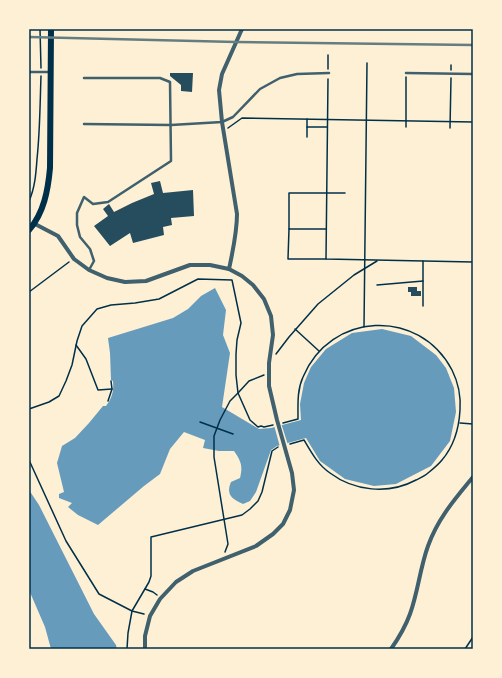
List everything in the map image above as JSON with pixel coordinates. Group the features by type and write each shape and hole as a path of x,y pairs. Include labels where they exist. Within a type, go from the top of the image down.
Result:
{"main road":[{"path":"29,230 35,224 44,203 49,180 51,29"}],"street":[{"path":"230,269 235,243 237,214 223,132 219,90 222,74 242,29"},
{"path":"35,224 58,236 74,259 89,270 107,278 125,282 146,281 190,265 210,265 230,269 242,276 253,286 264,299 271,316 273,335 269,363 269,386 276,420 292,473 294,490 290,510 283,524 274,534 256,546 193,571 176,582 161,598 150,616 145,636 144,649"},
{"path":"391,649 410,614 428,546 438,524 449,506 473,477"}],"lane":[{"path":"29,72 50,72"},
{"path":"84,124 171,125 222,122 233,117 260,89 280,78 297,74 328,73"},
{"path":"406,73 473,74"},
{"path":"84,78 160,78 170,82 171,161 108,202 93,204 84,197 77,213 77,226 80,237 90,249 94,261 89,270"}],"path":[{"path":"29,201 34,185 40,121 40,29"},
{"path":"326,259 328,55"},
{"path":"364,327 367,63"},
{"path":"450,128 451,65"},
{"path":"406,73 406,127"},
{"path":"223,132 242,118 473,122"},
{"path":"307,119 307,137"},
{"path":"307,127 327,127"},
{"path":"345,193 289,193 288,259 473,262"},
{"path":"289,229 326,229"},
{"path":"29,292 74,259"},
{"path":"269,363 295,329 318,304 354,275 378,260"},
{"path":"423,261 423,306"},
{"path":"29,409 50,402 59,396 72,364 76,341 82,326 97,309 111,305 159,299 198,279 232,280 241,323 236,347 236,375 238,393 250,420 258,427 264,427 298,418 297,399 303,377 313,358 329,342 348,331 369,325 391,326 412,332 431,343 446,360 456,379 461,401 460,423 453,443 442,460 426,474 408,484 388,489 367,489 347,483 329,473 314,458 304,440 289,444"},
{"path":"377,285 423,281"},
{"path":"295,329 319,352"},
{"path":"76,345 86,359 98,390 112,389"},
{"path":"223,559 228,544 214,457 214,436 230,401 249,381 269,373"},
{"path":"108,401 112,389 111,381"},
{"path":"200,422 233,434"},
{"path":"460,423 473,424"},
{"path":"127,649 132,610 151,576 151,537 242,515 258,501 262,492 272,451 278,447"},
{"path":"29,460 66,541 99,594 132,610 150,616"},
{"path":"145,589 153,592 161,598"},
{"path":"465,649 473,637"}],"water":[{"path":"215,288 226,310 223,335 230,353 222,407 259,429 271,428 301,420 300,404 304,383 311,367 326,349 352,333 382,329 411,336 436,355 446,368 454,388 456,412 450,441 431,466 396,484 374,486 345,479 320,461 306,438 277,446 271,450 256,492 250,501 243,504 235,500 229,493 231,482 240,478 241,470 240,461 234,451 219,451 203,448 205,440 184,432 170,449 160,474 98,525 78,515 68,507 72,503 59,498 59,494 64,492 57,463 62,446 75,438 103,406 106,406 111,397 113,391 113,381 111,380 108,338 173,318 188,309 201,296"},
{"path":"29,490 39,505 94,614 116,645 117,649 51,649 45,627 29,590"}],"pier":[{"path":"281,423 288,445 280,447 274,425"}],"building":[{"path":"170,73 193,73 192,92 181,91 181,85 170,76"},
{"path":"160,181 163,193 193,190 194,216 171,218 172,225 163,227 164,235 133,243 130,233 110,246 94,226 108,216 103,209 109,204 114,212 154,194 151,183"},
{"path":"408,287 417,287 417,291 421,291 421,296 411,296 411,292 408,292"}],"railway":[{"path":"29,37 236,42 473,45"}]}
